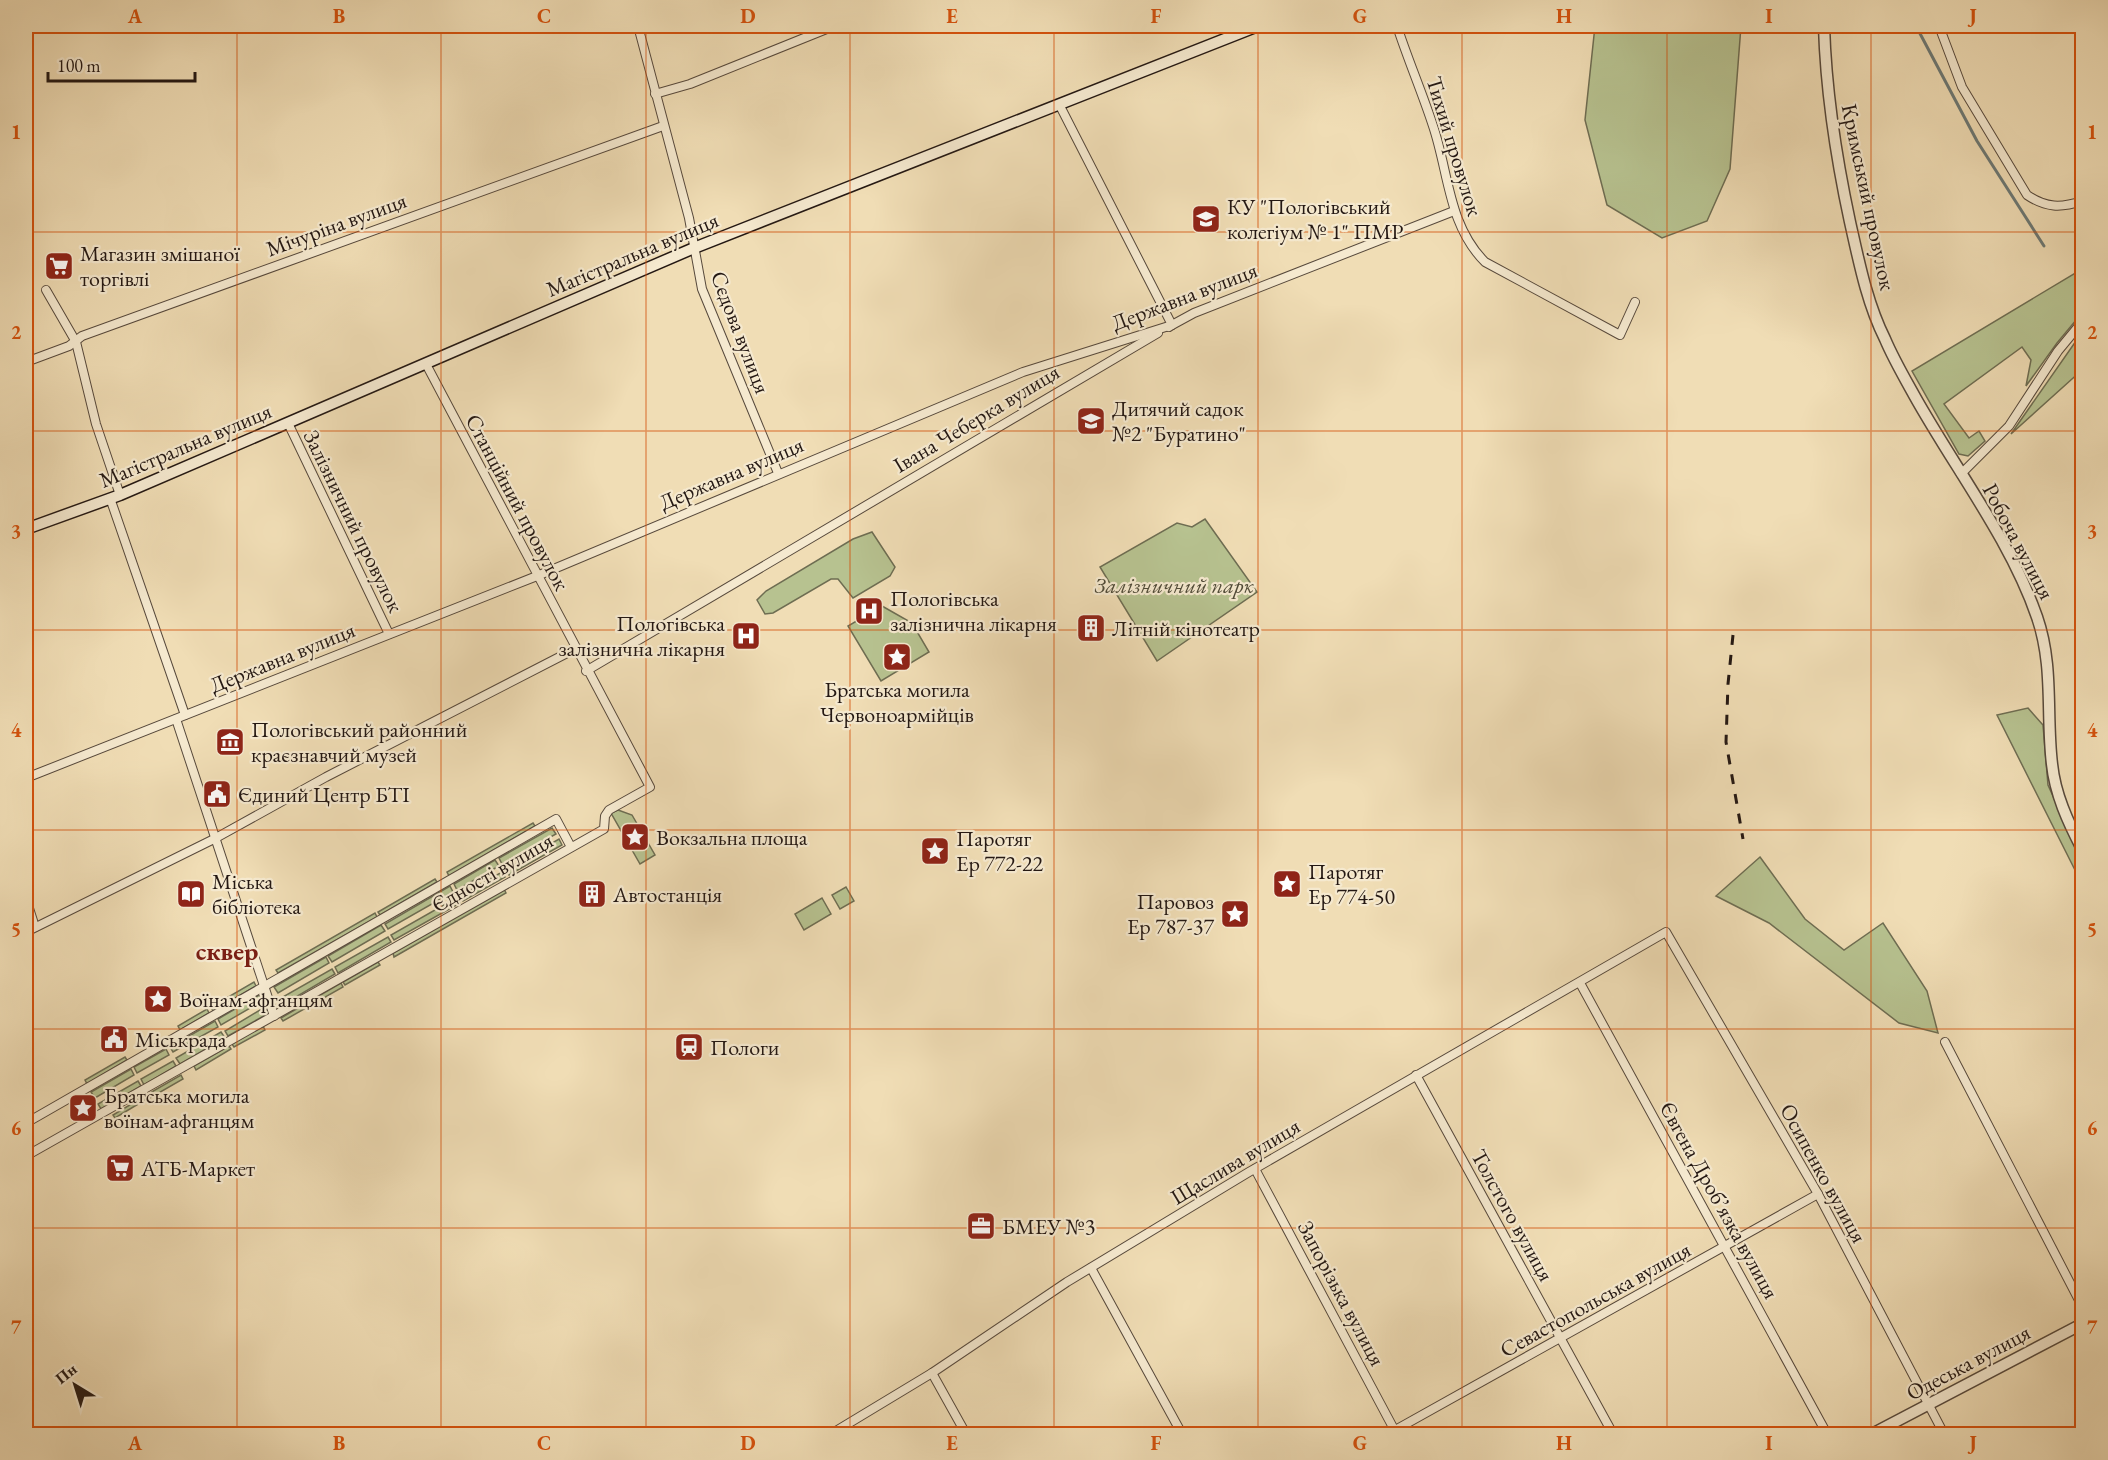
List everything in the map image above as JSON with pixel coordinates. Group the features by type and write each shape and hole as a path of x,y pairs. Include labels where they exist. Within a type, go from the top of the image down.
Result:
{"main road":[{"name":"Магістральна вулиця","path":"26,529 115,496 694,248 1258,26"},
{"name":"Кримський провулок","path":"1824,26 1830,113 1838,165 1858,260 1884,338"},
{"name":"Робоча вулиця","path":"1884,338 2009,556 2037,618 2050,675 2054,776 2060,800 2082,849"},
{"name":"Одеська вулиця","path":"1872,1434 2082,1324"}],"street":[{"name":"Сєдова вулиця","path":"638,26 654,94 689,218 702,289 778,473"},
{"path":"654,94 690,84 834,26"},
{"name":"Тихий провулок","path":"1397,26 1434,127 1454,211 1464,236 1485,262 1620,335 1635,302"},
{"path":"1939,26 1962,87 2027,195 2040,204 2062,208 2082,201"},
{"path":"2073,26 2082,36"},
{"path":"1059,104 1172,325"},
{"name":"Мічуріна вулиця","path":"26,362 76,342 82,336 663,126"},
{"name":"Державна вулиця","path":"26,778 537,576 1035,367 1172,325 1194,313 1454,211"},
{"path":"46,290 76,342 115,496 185,715"},
{"path":"1960,474 2009,426 2058,351 2082,322"},
{"name":"Івана Чеберка вулиця","path":"586,671 1172,325"},
{"name":"Станційний провулок","path":"426,364 586,671 650,787 609,810 605,816 604,829 572,847"},
{"name":"Залізничний провулок","path":"288,423 389,634"},
{"path":"26,932 214,839 326,777 575,650"},
{"path":"176,718 274,1016"},
{"name":"Єдності вулиця","path":"26,1123 265,988 556,819 572,847 26,1156"},
{"path":"26,899 35,927"},
{"name":"Щаслива вулиця","path":"831,1434 932,1373 1091,1268 1255,1169 1666,932"},
{"name":"Осипенко вулиця","path":"1666,932 1818,1194 1944,1434"},
{"name":"Євгена Дроб’язка вулиця","path":"1580,983 1827,1434"},
{"path":"1945,1042 2082,1306"},
{"name":"Толстого вулиця","path":"1416,1075 1613,1434"},
{"name":"Запорізька вулиця","path":"1255,1169 1393,1433"},
{"name":"Севастопольська вулиця","path":"1393,1433 1818,1194"},
{"path":"1091,1268 1182,1434"},
{"path":"932,1373 966,1434"}],"green space":[{"path":"1595,26 1741,26 1730,169 1707,221 1662,238 1607,205 1585,120"},
{"path":"2082,269 2082,313 2026,386 2031,360 2022,347 1944,404 1969,438 1979,431 1985,441 1968,456 1959,454 1912,371"},
{"path":"2082,334 2082,370 2011,434 2076,341"},
{"name":"Залізничний парк","path":"1205,519 1257,592 1157,661 1100,567 1177,523 1192,527"},
{"path":"872,532 895,567 890,576 853,598 838,579 831,579 773,613 765,614 757,600 766,591 853,539"},
{"path":"882,606 912,623 929,652 881,681 848,626"},
{"path":"2028,708 2043,725 2048,785 2082,860 2082,884 1997,715"},
{"path":"618,810 632,815 655,855 640,864 611,813"},
{"path":"533,823 535,826 449,876 447,872"},
{"path":"552,828 556,834 502,864 499,858"},
{"path":"559,839 562,845 509,875 505,870"},
{"path":"1760,857 1805,919 1844,950 1883,923 1927,991 1938,1033 1899,1023 1769,923 1716,896"},
{"path":"495,860 499,866 457,890 454,884"},
{"path":"502,872 505,877 463,901 460,896"},
{"path":"435,879 437,882 380,915 378,912"},
{"path":"450,886 453,892 388,929 385,924"},
{"path":"846,887 854,901 840,909 832,895"},
{"path":"504,889 506,893 394,957 393,953"},
{"path":"456,898 460,903 394,940 391,935"},
{"path":"822,898 831,914 804,930 795,914"},
{"path":"375,913 377,917 278,973 276,970"},
{"path":"381,925 385,931 332,962 328,956"},
{"path":"388,937 391,942 338,973 335,967"},
{"path":"326,957 329,963 278,993 274,987"},
{"path":"378,962 380,965 345,985 343,982"},
{"path":"332,969 335,974 284,1004 281,998"},
{"path":"254,982 256,986 213,1011 211,1007"},
{"path":"341,983 343,987 283,1021 281,1018"},
{"path":"259,995 262,1001 221,1025 218,1019"},
{"path":"265,1007 269,1013 228,1036 225,1031"},
{"path":"207,1009 209,1013 180,1030 178,1026"},
{"path":"215,1021 218,1027 173,1052 170,1047"},
{"path":"263,1026 265,1030 234,1047 232,1044"},
{"path":"221,1032 225,1038 180,1064 176,1058"},
{"path":"229,1046 231,1049 196,1070 194,1066"},
{"path":"166,1049 169,1055 137,1073 134,1067"},
{"path":"125,1057 127,1060 87,1084 85,1080"},
{"path":"173,1061 176,1066 144,1085 141,1079"},
{"path":"131,1069 134,1075 95,1098 91,1092"},
{"path":"181,1075 183,1079 150,1098 148,1094"},
{"path":"138,1081 141,1086 101,1109 98,1104"},
{"path":"143,1097 145,1100 115,1118 113,1115"}],"waterway":[{"path":"1916,26 1977,141 2044,246"},
{"path":"2077,293 2082,303"}],"railway":[{"path":"1733,635 1726,742 1743,839"}],"place":[{"name":"КУ \"Пологівський колегіум № 1\" ПМР","path":"1206,219"},
{"name":"Магазин змішаної торгівлі","path":"59,266"},
{"name":"Дитячий садок №2 \"Буратино\"","path":"1091,421"},
{"name":"Пологівська залізнична лікарня","path":"869,611"},
{"name":"Літній кінотеатр","path":"1091,628"},
{"name":"Пологiвська залiзнична лiкарня","path":"746,636"},
{"name":"Братська могила Червоноармійців","path":"897,657"},
{"name":"Пологівський районний краєзнавчий музей","path":"230,742"},
{"name":"Єдиний Центр БТІ","path":"217,794"},
{"name":"Вокзальна площа","path":"635,837"},
{"name":"Паротяг Ер 772-22","path":"935,851"},
{"name":"Паротяг Ер 774-50","path":"1287,884"},
{"name":"Міська бібліотека","path":"191,894"},
{"name":"Автостанція","path":"592,894"},
{"name":"Паровоз Ер 787-37","path":"1235,914"},
{"name":"Воїнам-афганцям","path":"158,999"},
{"name":"Міськрада","path":"114,1039"},
{"name":"Пологи","path":"689,1047"},
{"name":"Братська могила воїнам-афганцям","path":"83,1108"},
{"name":"АТБ-Маркет","path":"120,1168"},
{"name":"БМЕУ №3","path":"981,1226"}],"district":[{"name":"сквер","path":"227,951"}]}
